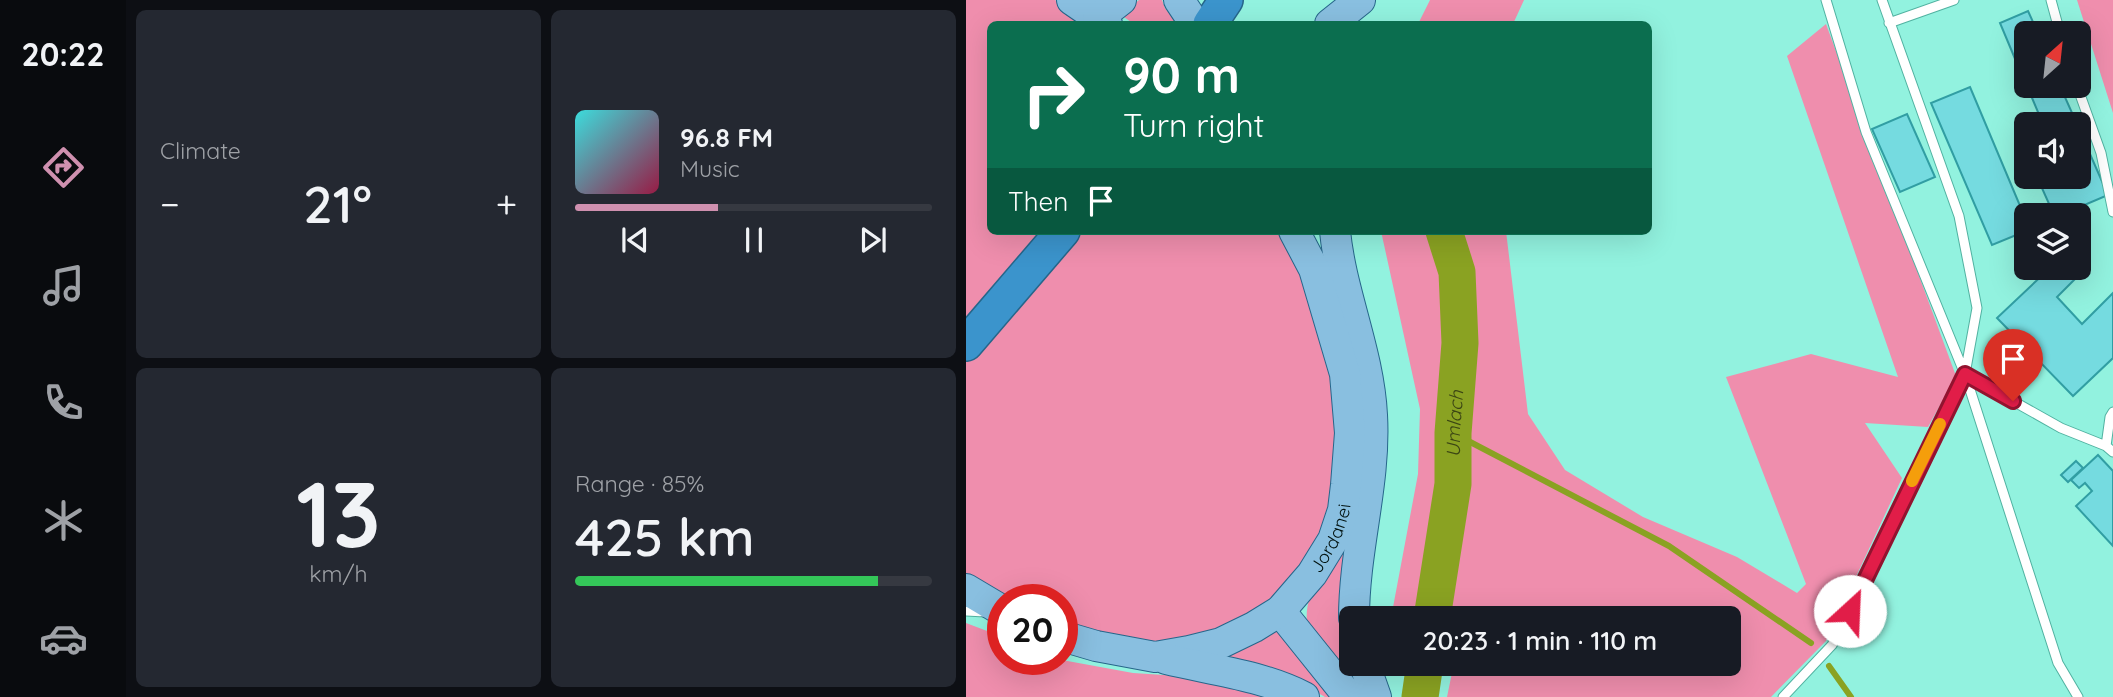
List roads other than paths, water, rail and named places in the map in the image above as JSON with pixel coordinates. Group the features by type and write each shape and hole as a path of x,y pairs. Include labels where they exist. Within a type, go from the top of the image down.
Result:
{"highway":[{"path":"1212,21 1226,0"},
{"path":"966,344 1060,235"}],"main road":[{"path":"1072,0 1109,14"},
{"path":"1179,0 1193,21"},
{"path":"1334,21 1360,0"},
{"path":"1355,21 1368,0"},
{"path":"1360,21 1368,0"},
{"name":"Jordanei","path":"1078,641 1155,657 1221,643 1280,611 1312,574 1333,540 1343,510 1350,433 1345,374 1314,269 1296,235"},
{"path":"1312,235 1314,269"},
{"path":"1336,235 1373,413 1373,459 1356,565 1354,606"},
{"path":"966,589 987,602"},
{"path":"1280,611 1349,697"},
{"path":"1155,657 1244,676 1286,688 1304,697"},
{"path":"1369,676 1376,697"}],"lane":[{"path":"1826,0 1866,132 1965,374 2058,663 2078,697"},
{"path":"1783,697 1832,645 1840,632 1965,374 1977,308 1959,216 1882,0"},
{"path":"1889,23 1954,0"},
{"path":"2051,0 2057,21"},
{"path":"2081,98 2101,153 2113,212"},
{"path":"1965,374 2061,428 2110,449 2109,417 2113,412"},
{"path":"966,611 987,612"}],"waterway":[{"name":"Umlach","path":"1434,606 1453,484 1453,433 1460,343 1457,272 1445,235"},
{"path":"1453,433 1669,546 1811,643"},
{"path":"1829,666 1851,697"},
{"name":"Umlach","path":"1420,697 1423,676"}]}
